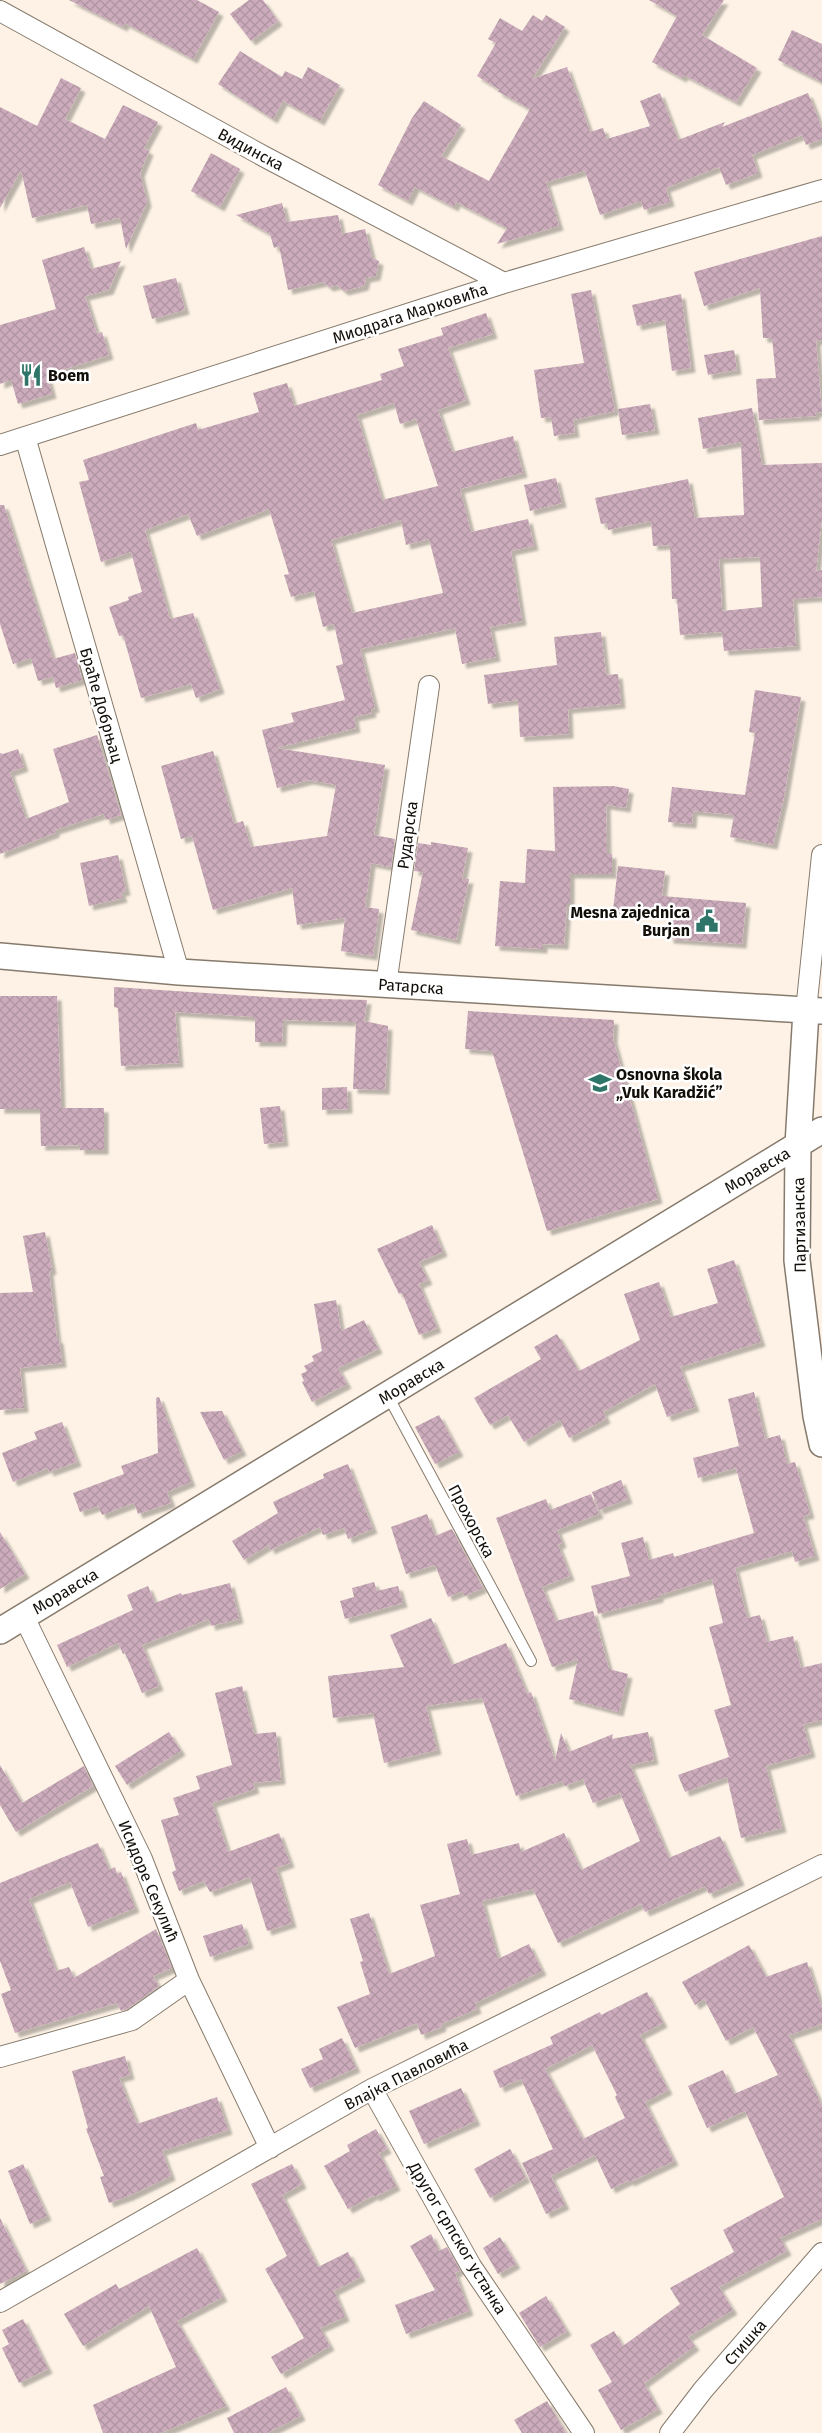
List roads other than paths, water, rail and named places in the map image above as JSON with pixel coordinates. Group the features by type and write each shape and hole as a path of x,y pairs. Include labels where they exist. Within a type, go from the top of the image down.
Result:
{"street":[{"name":"Видинска","path":"0,11 265,157 504,283"},
{"name":"Миодрага Марковића","path":"0,445 504,283 822,190"},
{"name":"Браће Добрњац","path":"25,437 180,972"},
{"name":"Рударска","path":"386,984 429,686"},
{"name":"Партизанска","path":"822,855 814,1011 798,1145 797,1260 816,1416 822,1444"},
{"name":"Ратарска","path":"0,956 180,972 814,1011"},
{"name":"Моравска","path":"0,1631 822,1130"},
{"name":"Исидоре Секулић","path":"24,1617 142,1859 189,1980 270,2148"},
{"name":"Влајка Павловића","path":"0,2302 372,2090 822,1865"},
{"path":"0,2057 132,2020 189,1980"},
{"name":"Другог српског устанка","path":"372,2090 471,2266 584,2433"},
{"name":"Стишка","path":"670,2433 703,2390 822,2253"}],"lane":[{"name":"Прохорска","path":"388,1395 531,1661"}],"place":[{"name":"Boem","path":"31,375"},
{"name":"Mesna zajednica Burjan","path":"707,921"},
{"name":"Osnovna škola „Vuk Karadžić”","path":"600,1083"}]}
